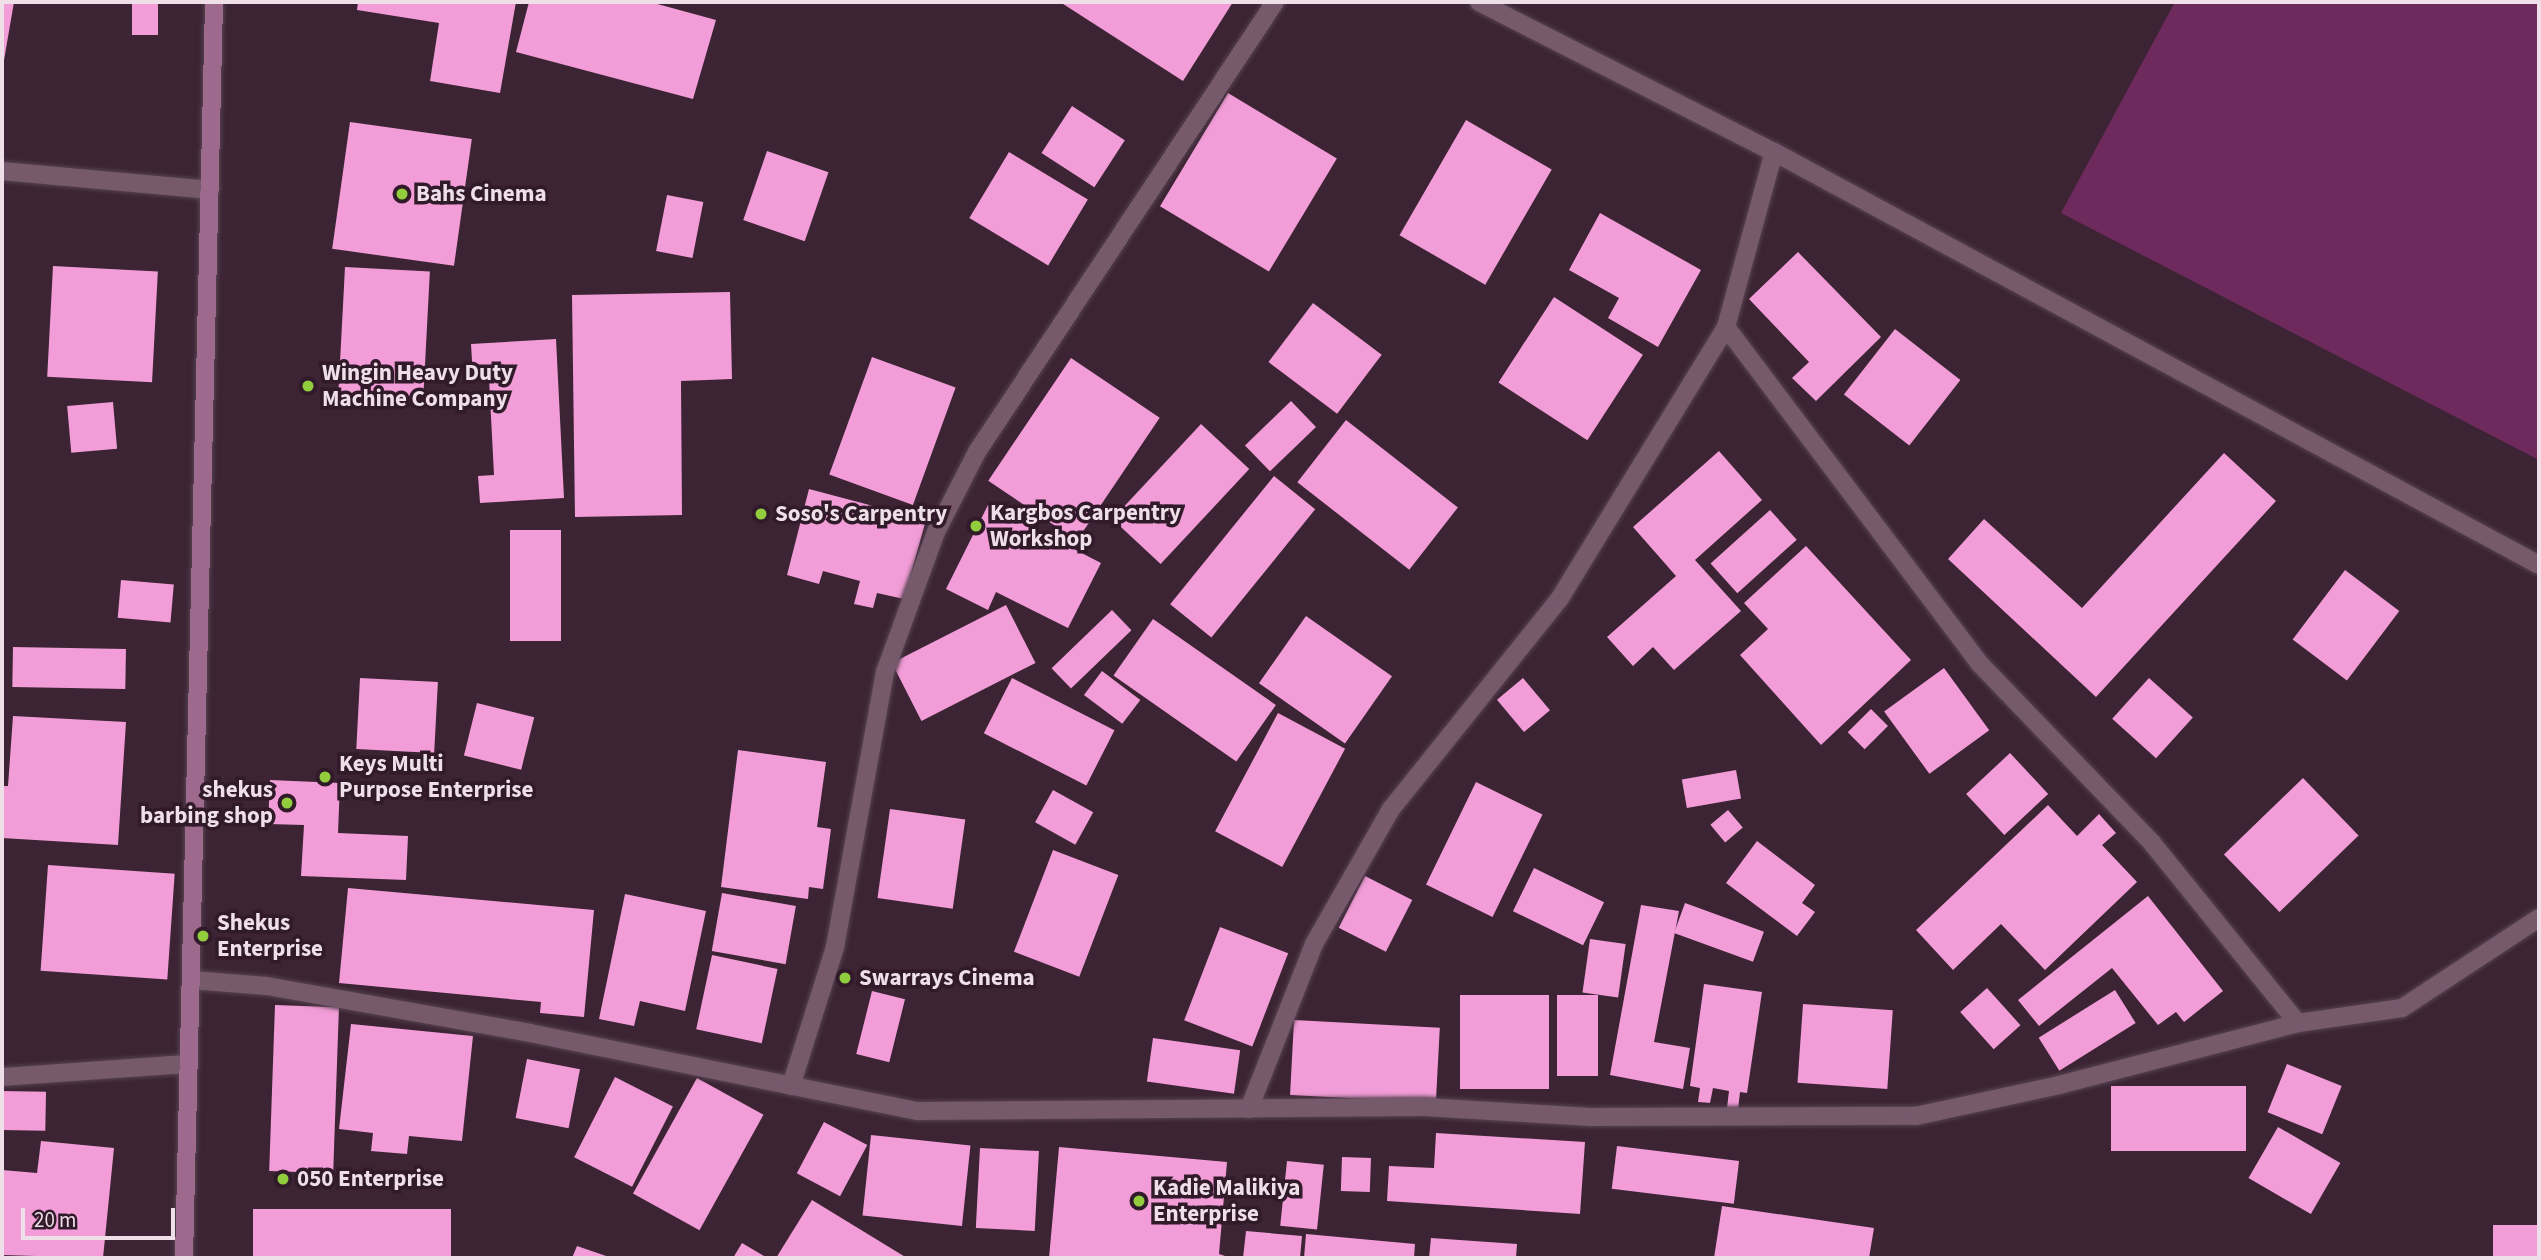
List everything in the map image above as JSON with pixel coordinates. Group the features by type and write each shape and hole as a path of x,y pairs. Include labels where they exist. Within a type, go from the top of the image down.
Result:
{"main road":[{"path":"184,1258 214,2"}],"street":[{"path":"791,1086 835,947 885,672 936,532 977,452 1275,2"},
{"path":"1479,2 1774,152 2539,565"},
{"path":"1249,1109 1314,944 1391,809 1560,598 1726,327 1774,152"},
{"path":"2,171 210,190"},
{"path":"1726,327 1980,664 2152,843 2298,1023"},
{"path":"191,979 267,986 582,1042 791,1086 822,1089 918,1111 1424,1107 1591,1116 1916,1116 2059,1085 2298,1023 2402,1008 2539,918"},
{"path":"2,1077 189,1064"}],"shaded area":[{"path":"2175,2 2539,2 2539,460 2061,213"}],"building":[{"path":"2,2 14,2 3,66 2,66"},
{"path":"132,2 158,2 158,35 132,35"},
{"path":"358,2 516,2 500,93 430,81 439,23 357,10"},
{"path":"529,2 650,2 716,20 693,99 516,52"},
{"path":"1060,2 1233,2 1183,81"},
{"path":"1228,93 1337,158 1269,272 1160,206"},
{"path":"1072,106 1125,140 1094,187 1042,153"},
{"path":"1466,120 1552,170 1485,285 1400,235"},
{"name":"Bahs Cinema","path":"350,122 472,139 454,266 332,249"},
{"path":"767,151 828,172 805,241 743,220"},
{"path":"1009,152 1088,199 1048,265 969,218"},
{"path":"667,195 703,202 692,258 656,251"},
{"path":"1600,213 1701,270 1658,347 1608,318 1619,298 1569,270"},
{"path":"1798,252 1881,337 1816,401 1792,378 1809,362 1749,299"},
{"path":"53,266 158,271 152,382 47,377"},
{"path":"345,267 430,271 423,397 338,393"},
{"path":"730,292 732,379 681,381 682,515 575,517 572,295"},
{"path":"1554,297 1643,355 1587,440 1498,383"},
{"path":"1313,303 1382,355 1337,414 1268,362"},
{"path":"1895,329 1960,380 1909,446 1844,394"},
{"path":"556,339 564,498 480,503 478,476 494,475 489,378 473,378 471,344"},
{"path":"872,357 956,387 913,505 829,474"},
{"path":"1071,358 1160,418 1077,541 988,481"},
{"path":"1291,401 1316,427 1270,471 1245,445"},
{"path":"113,402 117,449 71,453 67,406"},
{"path":"1346,420 1458,507 1409,570 1297,482"},
{"path":"1201,424 1249,469 1161,564 1112,519"},
{"path":"1719,451 1762,500 1695,560 1741,611 1674,670 1653,647 1633,666 1607,637 1676,576 1633,527"},
{"path":"2224,453 2276,501 2096,697 1948,559 1984,519 2082,608"},
{"path":"1274,476 1315,509 1211,638 1170,604"},
{"path":"809,489 926,520 904,599 877,593 873,608 854,604 860,581 823,571 819,584 787,575"},
{"path":"988,505 1101,563 1068,628 996,592 988,610 946,589"},
{"path":"1770,510 1797,540 1737,593 1711,564"},
{"path":"510,530 561,530 561,641 510,641"},
{"path":"1806,546 1911,660 1821,745 1740,655 1768,629 1744,603"},
{"path":"2345,570 2399,611 2347,680 2293,639"},
{"path":"121,580 174,585 170,622 118,618"},
{"path":"1006,605 1036,663 921,721 892,663"},
{"path":"1112,610 1131,630 1071,688 1052,668"},
{"path":"1306,616 1392,676 1345,743 1259,683"},
{"path":"1153,619 1276,705 1236,762 1113,676"},
{"path":"13,647 126,649 125,689 12,687"},
{"path":"1944,668 1989,730 1929,774 1884,711"},
{"path":"1102,671 1140,700 1122,724 1084,695"},
{"path":"360,678 438,682 434,753 356,749"},
{"path":"1012,678 1114,730 1086,785 984,733"},
{"path":"1523,678 1550,710 1524,732 1497,700"},
{"path":"2149,678 2193,717 2156,758 2112,719"},
{"path":"477,703 534,717 521,770 464,755"},
{"path":"1871,709 1888,726 1865,749 1848,732"},
{"path":"1278,713 1345,749 1282,867 1215,831"},
{"path":"13,716 126,722 118,845 2,838 2,786 8,786"},
{"path":"738,750 826,762 817,827 831,829 823,889 809,887 808,899 721,887"},
{"path":"2010,753 2048,794 2004,835 1966,794"},
{"path":"1736,770 1741,799 1687,808 1682,780"},
{"path":"2303,778 2359,836 2279,912 2224,854"},
{"path":"270,780 340,783 338,833 408,836 406,880 301,876 304,825 268,824"},
{"path":"1476,782 1543,814 1493,917 1426,884"},
{"path":"1053,790 1093,812 1075,845 1035,822"},
{"path":"2048,805 2077,836 2099,814 2116,833 2102,845 2137,882 2045,970 2001,924 1953,970 1916,930"},
{"path":"890,809 965,820 953,909 877,898"},
{"path":"1728,810 1743,828 1725,842 1710,825"},
{"path":"1757,841 1815,885 1802,903 1815,912 1797,936 1726,883"},
{"path":"1053,850 1118,875 1079,977 1014,952"},
{"path":"48,865 175,874 167,980 41,971"},
{"path":"1534,868 1604,902 1583,945 1513,911"},
{"path":"1365,876 1412,900 1386,952 1339,928"},
{"path":"348,888 594,910 584,1017 540,1013 541,1002 339,983"},
{"path":"722,893 796,906 786,964 712,951"},
{"path":"625,894 706,911 685,1011 640,1001 634,1026 599,1019"},
{"path":"2148,896 2223,991 2184,1022 2176,1012 2158,1025 2112,968 2039,1026 2018,1000"},
{"path":"1685,903 1764,932 1753,962 1674,933"},
{"path":"1641,905 1679,911 1654,1042 1690,1048 1683,1089 1610,1075"},
{"path":"1220,927 1288,953 1252,1047 1184,1020"},
{"path":"1590,939 1626,944 1618,997 1582,992"},
{"path":"712,955 778,969 762,1043 696,1029"},
{"path":"1704,984 1762,992 1747,1093 1740,1092 1738,1110 1727,1108 1729,1091 1713,1088 1710,1103 1698,1102 1700,1088 1690,1086"},
{"path":"1987,988 2020,1025 1994,1049 1960,1012"},
{"path":"2115,990 2136,1023 2059,1071 2039,1038"},
{"path":"872,991 905,999 889,1062 856,1054"},
{"path":"1460,995 1549,995 1549,1089 1460,1089"},
{"path":"1557,995 1598,995 1598,1076 1557,1076"},
{"path":"1803,1004 1893,1010 1887,1089 1797,1083"},
{"path":"275,1005 339,1007 333,1173 269,1171"},
{"path":"1294,1020 1440,1028 1436,1103 1290,1095"},
{"path":"351,1024 473,1036 462,1141 409,1136 407,1154 371,1151 373,1133 339,1129"},
{"path":"1153,1038 1240,1050 1234,1094 1147,1082"},
{"path":"527,1059 580,1069 569,1128 516,1118"},
{"path":"2287,1064 2342,1086 2322,1134 2268,1112"},
{"path":"615,1077 673,1107 632,1187 574,1157"},
{"path":"697,1078 763,1115 699,1230 633,1193"},
{"path":"2111,1086 2246,1086 2246,1151 2111,1151"},
{"path":"2,1091 46,1092 45,1131 2,1130"},
{"path":"824,1122 867,1145 840,1196 797,1173"},
{"path":"2278,1127 2340,1163 2311,1214 2248,1178"},
{"path":"1436,1133 1585,1142 1580,1214 1387,1201 1389,1166 1434,1168"},
{"path":"871,1135 970,1145 962,1226 863,1216"},
{"path":"41,1141 114,1148 103,1258 2,1255 2,1170 37,1173"},
{"path":"1617,1146 1739,1161 1734,1204 1612,1189"},
{"name":"Kadie Malikiya Enterprise","path":"1059,1147 1227,1162 1219,1254 1231,1258 1049,1258"},
{"path":"980,1148 1039,1151 1035,1231 976,1228"},
{"path":"1342,1157 1371,1158 1370,1192 1341,1191"},
{"path":"1287,1161 1324,1165 1317,1230 1280,1226"},
{"path":"812,1200 907,1258 776,1258"},
{"path":"1722,1206 1874,1228 1869,1258 1714,1258"},
{"path":"253,1209 451,1209 451,1258 253,1258"},
{"path":"2493,1225 2539,1225 2539,1258 2493,1258"},
{"path":"1246,1231 1302,1236 1300,1258 1243,1258"},
{"path":"1306,1234 1415,1244 1414,1258 1304,1258"},
{"path":"1431,1238 1517,1244 1516,1258 1429,1258"},
{"path":"742,1243 764,1256 763,1258 733,1258"},
{"path":"577,1246 612,1258 572,1258"}],"place":[{"name":"Bahs Cinema","path":"402,194"},
{"name":"Wingin Heavy Duty Machine Company","path":"308,386"},
{"name":"Soso's Carpentry","path":"761,514"},
{"name":"Kargbos Carpentry Workshop","path":"976,526"},
{"name":"Keys Multi Purpose Enterprise","path":"325,777"},
{"name":"shekus barbing shop","path":"287,803"},
{"name":"Shekus Enterprise","path":"203,936"},
{"name":"Swarrays Cinema","path":"845,978"},
{"name":"050 Enterprise","path":"283,1179"},
{"name":"Kadie Malikiya Enterprise","path":"1139,1201"}]}
